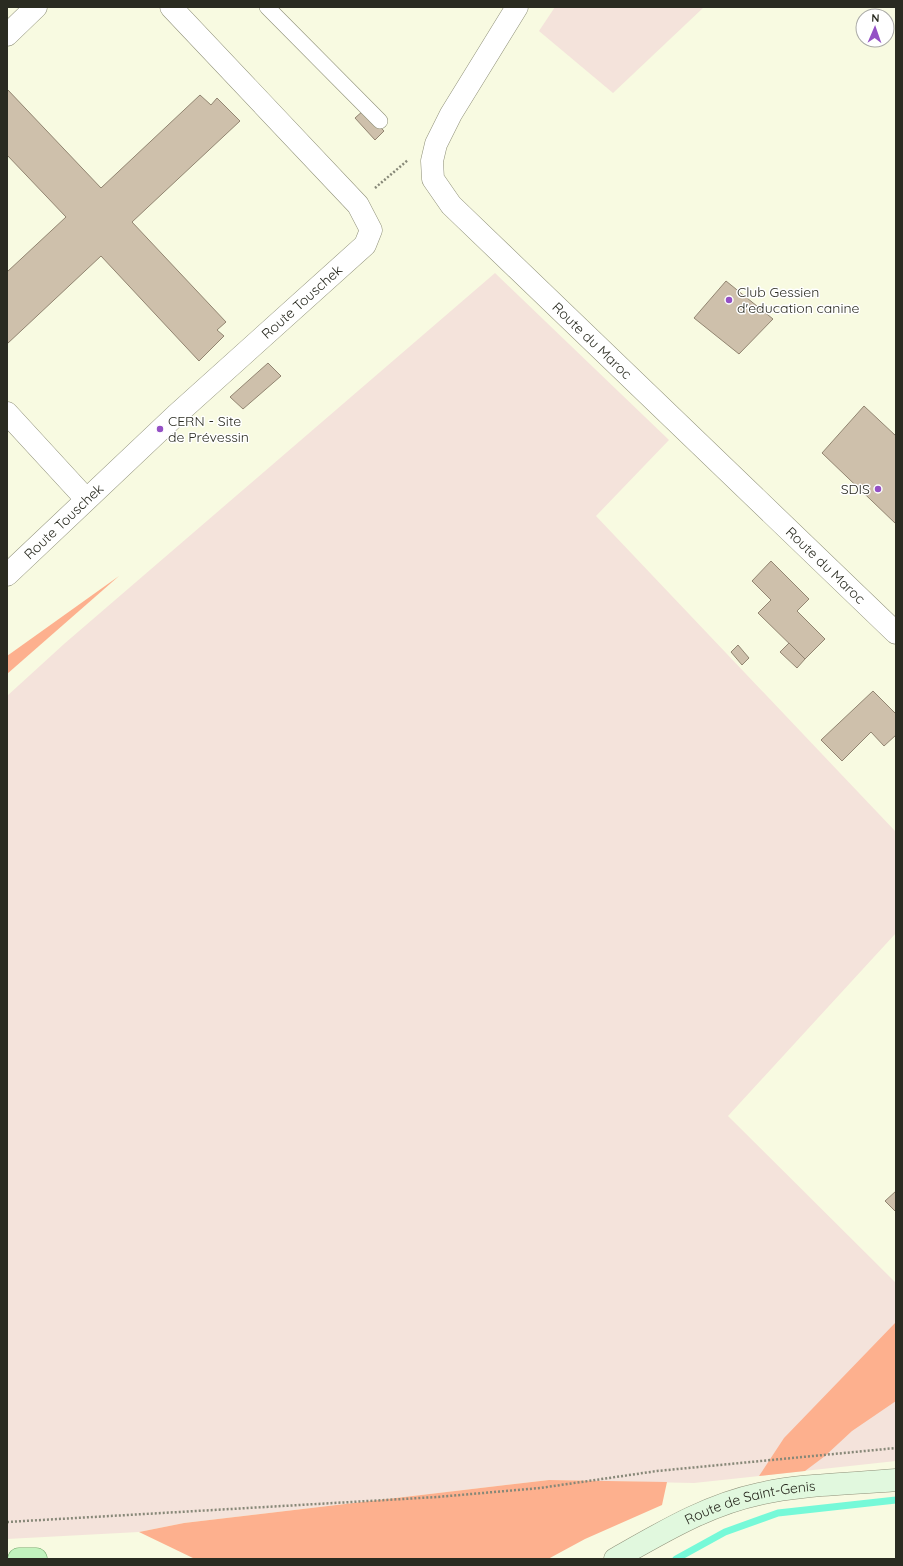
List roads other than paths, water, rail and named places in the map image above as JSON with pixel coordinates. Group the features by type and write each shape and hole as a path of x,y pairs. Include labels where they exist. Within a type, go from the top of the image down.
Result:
{"main road":[{"name":"Route de Saint-Genis","path":"615,1559 677,1524 733,1502 759,1494 786,1489 896,1480"},
{"path":"19,1559 36,1559"}],"street":[{"path":"7,35 36,7"},
{"name":"Route Touschek","path":"7,575 186,405 365,245 371,230 358,205 171,7"},
{"name":"Route du Maroc","path":"517,7 451,114 436,144 432,161 433,179 451,205 896,633"},
{"path":"7,413 86,499"}],"lane":[{"path":"267,7 380,121"}],"waterway":[{"path":"676,1559 725,1532 778,1513 896,1500"}],"place":[{"name":"Club Gessien d'education canine","path":"729,300"},
{"name":"CERN - Site de Prévessin","path":"160,429"},
{"name":"SDIS","path":"878,489"}]}
